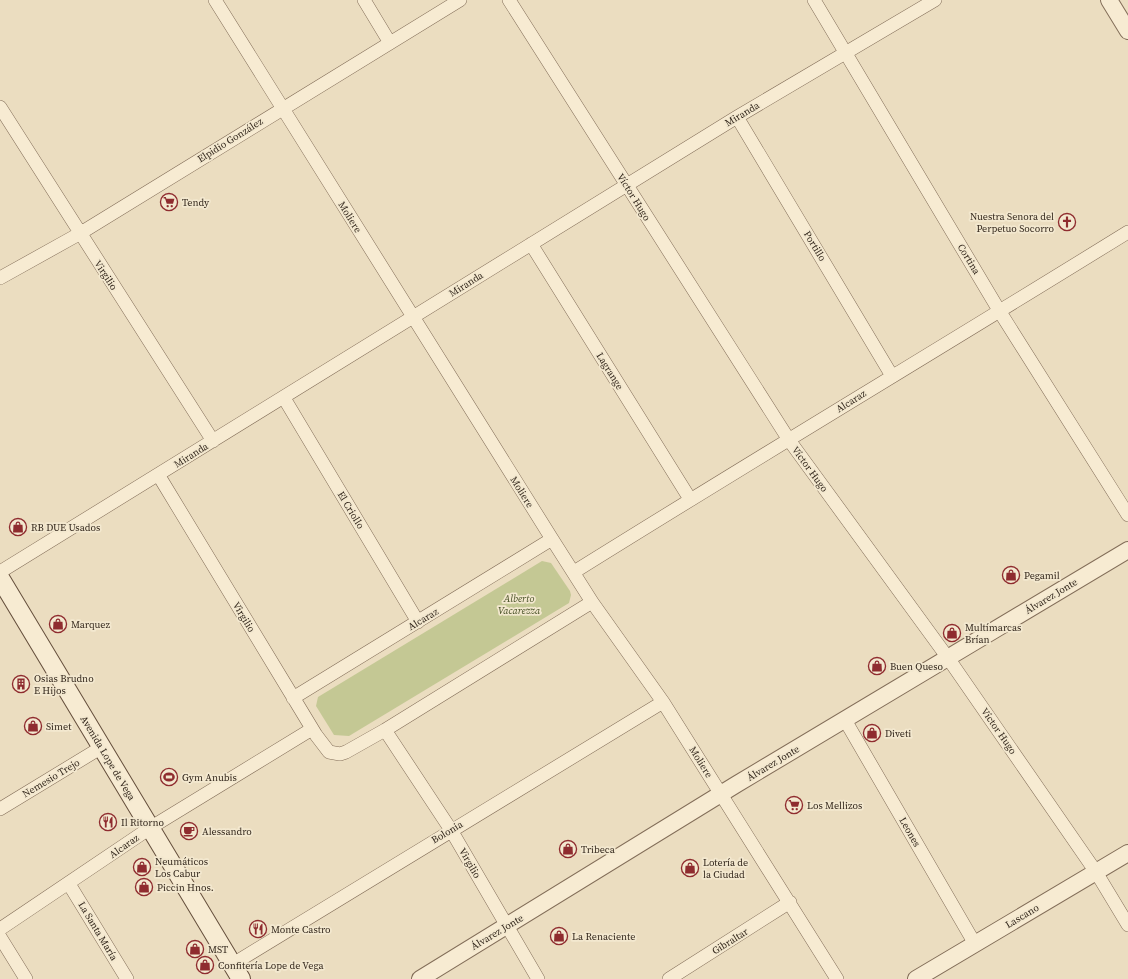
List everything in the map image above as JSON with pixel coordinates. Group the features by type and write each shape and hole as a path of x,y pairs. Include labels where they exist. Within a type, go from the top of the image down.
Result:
{"main road":[{"name":"Avenida Lope de Vega","path":"0,578 237,972"}],"street":[{"name":"Moliere","path":"215,0 412,318 592,602 663,702 837,979"},
{"path":"364,0 390,43"},
{"name":"Elpidio González","path":"0,278 79,234 460,0"},
{"name":"Víctor Hugo","path":"509,0 789,440 948,658 1096,872 1128,925"},
{"name":"Cortina","path":"814,0 1000,312 1128,516"},
{"name":"Miranda","path":"0,572 159,476 530,244 627,186 737,117 846,54 935,0"},
{"path":"1109,0 1128,31"},
{"name":"Virgilio","path":"0,107 79,234 213,441"},
{"name":"Portillo","path":"737,117 892,376"},
{"name":"Alcaraz","path":"574,572 690,499 1000,312 1128,232"},
{"name":"Lagrange","path":"530,244 690,499"},
{"name":"El Criollo","path":"284,398 418,622"},
{"name":"Virgilio","path":"159,476 325,749 333,753 346,752 385,730 451,830 538,979"},
{"name":"Alcaraz","path":"293,698 552,539"},
{"name":"Álvarez Jonte","path":"420,979 507,927 721,794 1128,550"},
{"path":"385,730 592,602"},
{"name":"Bolonia","path":"237,972 451,830 663,702"},
{"name":"Leones","path":"845,720 975,944"},
{"name":"Alcaraz","path":"0,929 69,884 150,828 312,729"},
{"name":"Nemesio Trejo","path":"0,809 102,747"},
{"name":"Lascano","path":"916,979 1128,853"},
{"name":"La Santa María","path":"69,884 127,979"},
{"name":"Gibraltar","path":"669,979 790,902"},
{"path":"0,937 26,979"}],"green space":[{"name":"Alberto Vacarezza","path":"542,561 551,563 570,591 571,595 569,603 349,736 334,735 316,706 318,697"}],"place":[{"name":"Tendy","path":"169,202"},
{"name":"Nuestra Senora del Perpetuo Socorro","path":"1067,222"},
{"name":"RB DUE Usados","path":"18,527"},
{"name":"Pegamil","path":"1011,575"},
{"name":"Marquez","path":"58,624"},
{"name":"Multímarcas Brían","path":"952,633"},
{"name":"Buen Queso","path":"877,666"},
{"name":"Osias Brudno E Hijos","path":"21,684"},
{"name":"Simet","path":"33,726"},
{"name":"Diveti","path":"872,733"},
{"name":"Gym Anubis","path":"169,777"},
{"name":"Los Mellizos","path":"794,805"},
{"name":"Il Ritorno","path":"108,822"},
{"name":"Alessandro","path":"189,831"},
{"name":"Tribeca","path":"568,849"},
{"name":"Neumáticos Los Cabur","path":"142,867"},
{"name":"Lotería de la Ciudad","path":"690,868"},
{"name":"Piccin Hnos.","path":"144,887"},
{"name":"Monte Castro","path":"258,929"},
{"name":"La Renaciente","path":"559,936"},
{"name":"MST","path":"195,949"},
{"name":"Confitería Lope de Vega","path":"205,965"}]}
